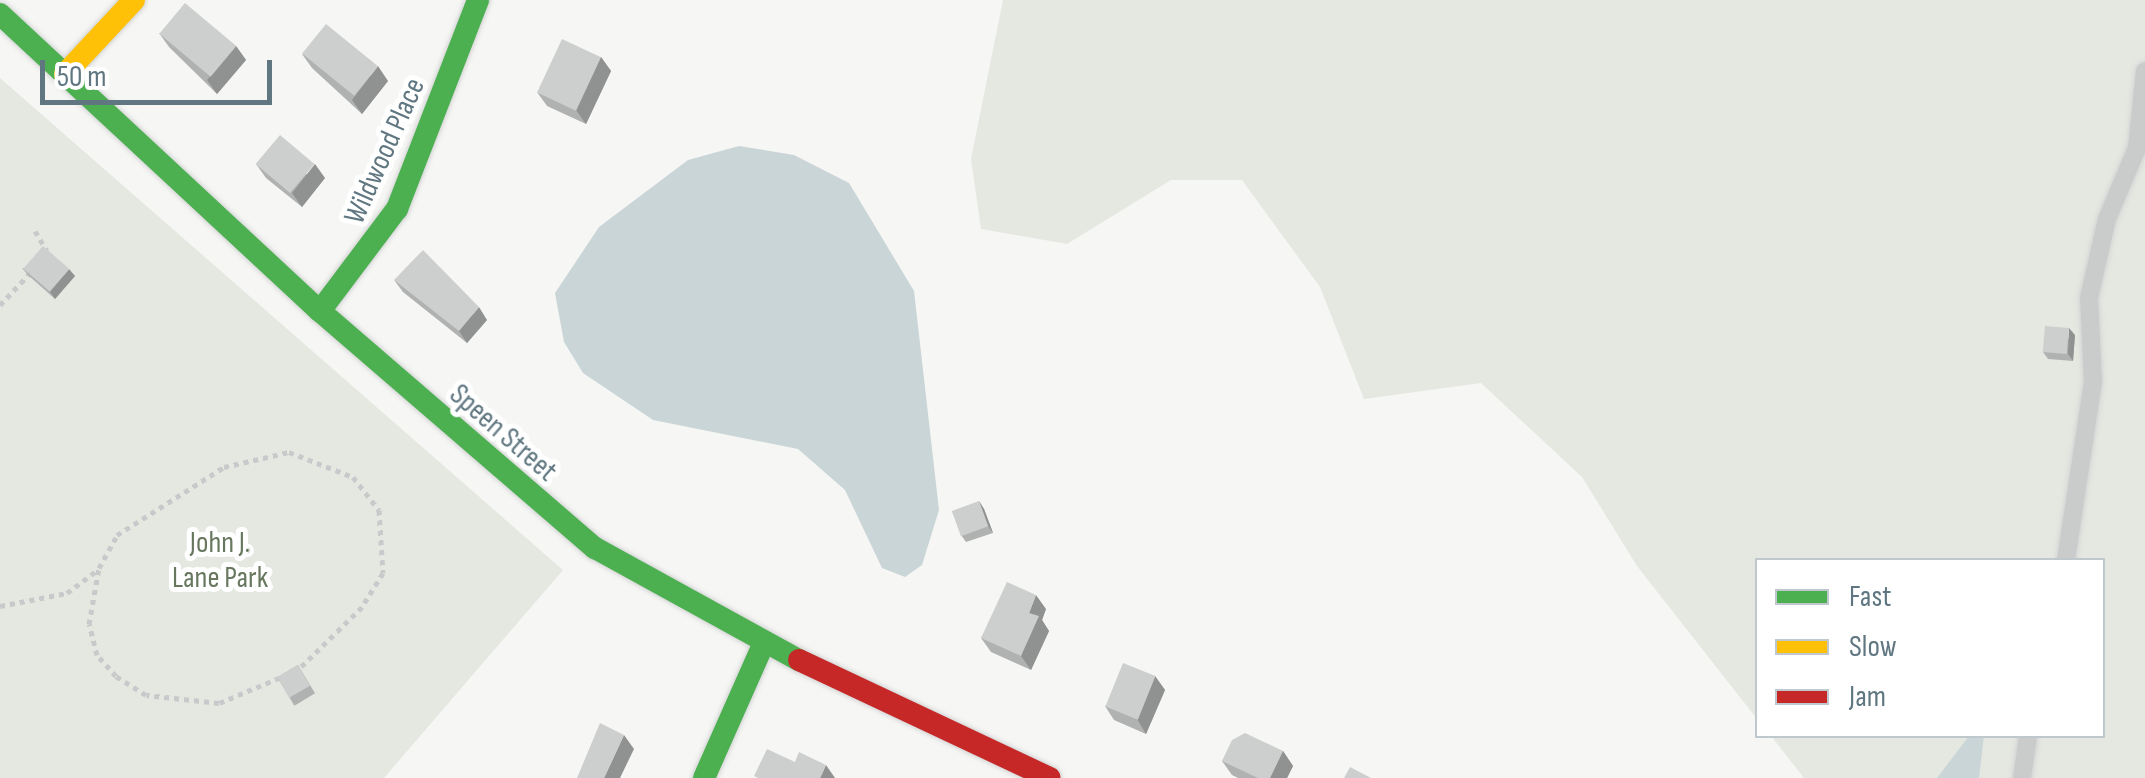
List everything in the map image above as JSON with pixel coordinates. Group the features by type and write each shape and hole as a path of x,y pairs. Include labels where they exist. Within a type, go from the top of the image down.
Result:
{"street":[{"path":"66,74 134,0"},
{"name":"Wildwood Place","path":"320,311 397,209 478,0"},
{"name":"Speen Street","path":"0,14 320,311 595,548 764,645 1050,778"},
{"path":"704,778 764,645"}],"lane":[{"path":"2066,558 2093,382 2090,298 2107,218 2138,148 2145,71"},
{"path":"2022,778 2028,738"}],"path":[{"path":"0,306 48,253 34,231"},
{"path":"0,606 67,593 99,568 116,535 188,484 256,455 321,458 353,476 387,540 383,573 332,645 219,704 146,695 96,655 89,624 99,568"}],"green space":[{"path":"1003,0 2145,0 2145,778 1804,778 1773,738 2105,738 2105,558 1755,558 1755,716 1637,566 1582,477 1481,383 1364,399 1320,287 1242,180 1171,180 1067,244 981,229 971,159"},
{"name":"John J. Lane Park","path":"0,78 563,570 384,778 0,778"}],"shaded area":[{"path":"739,146 794,155 849,183 914,291 939,510 922,565 905,577 882,568 845,490 798,449 653,420 583,373 564,342 555,293 599,227 688,160"},
{"path":"1967,738 1984,738 1979,778 1937,778"}],"building":[{"path":"185,3 236,46 211,77 159,34"},
{"path":"326,24 378,66 354,96 302,54"},
{"path":"562,39 601,57 576,111 537,92"},
{"path":"280,135 314,164 290,193 256,164"},
{"path":"43,246 69,269 50,292 23,269"},
{"path":"423,250 479,307 459,331 394,280"},
{"path":"2045,326 2069,328 2067,354 2043,352"},
{"path":"979,501 988,526 961,536 952,511"},
{"path":"1007,582 1036,595 1029,613 1039,616 1021,656 981,638"},
{"path":"1123,663 1155,676 1138,720 1105,707"},
{"path":"298,665 310,686 289,698 277,677"},
{"path":"600,723 624,735 604,778 577,778"},
{"path":"1245,733 1283,751 1270,778 1258,778 1222,761 1232,740"},
{"path":"767,749 795,762 799,752 826,765 820,778 758,778 754,776"},
{"path":"1350,767 1371,778 1344,778"}],"traffic: fast":[{"path":"320,311 397,209 478,0"},
{"path":"0,14 320,311 595,548 799,660"},
{"path":"704,778 763,645"}],"traffic: slow":[{"path":"65,74 134,0"}],"traffic: jam":[{"path":"799,660 1050,778"}]}
